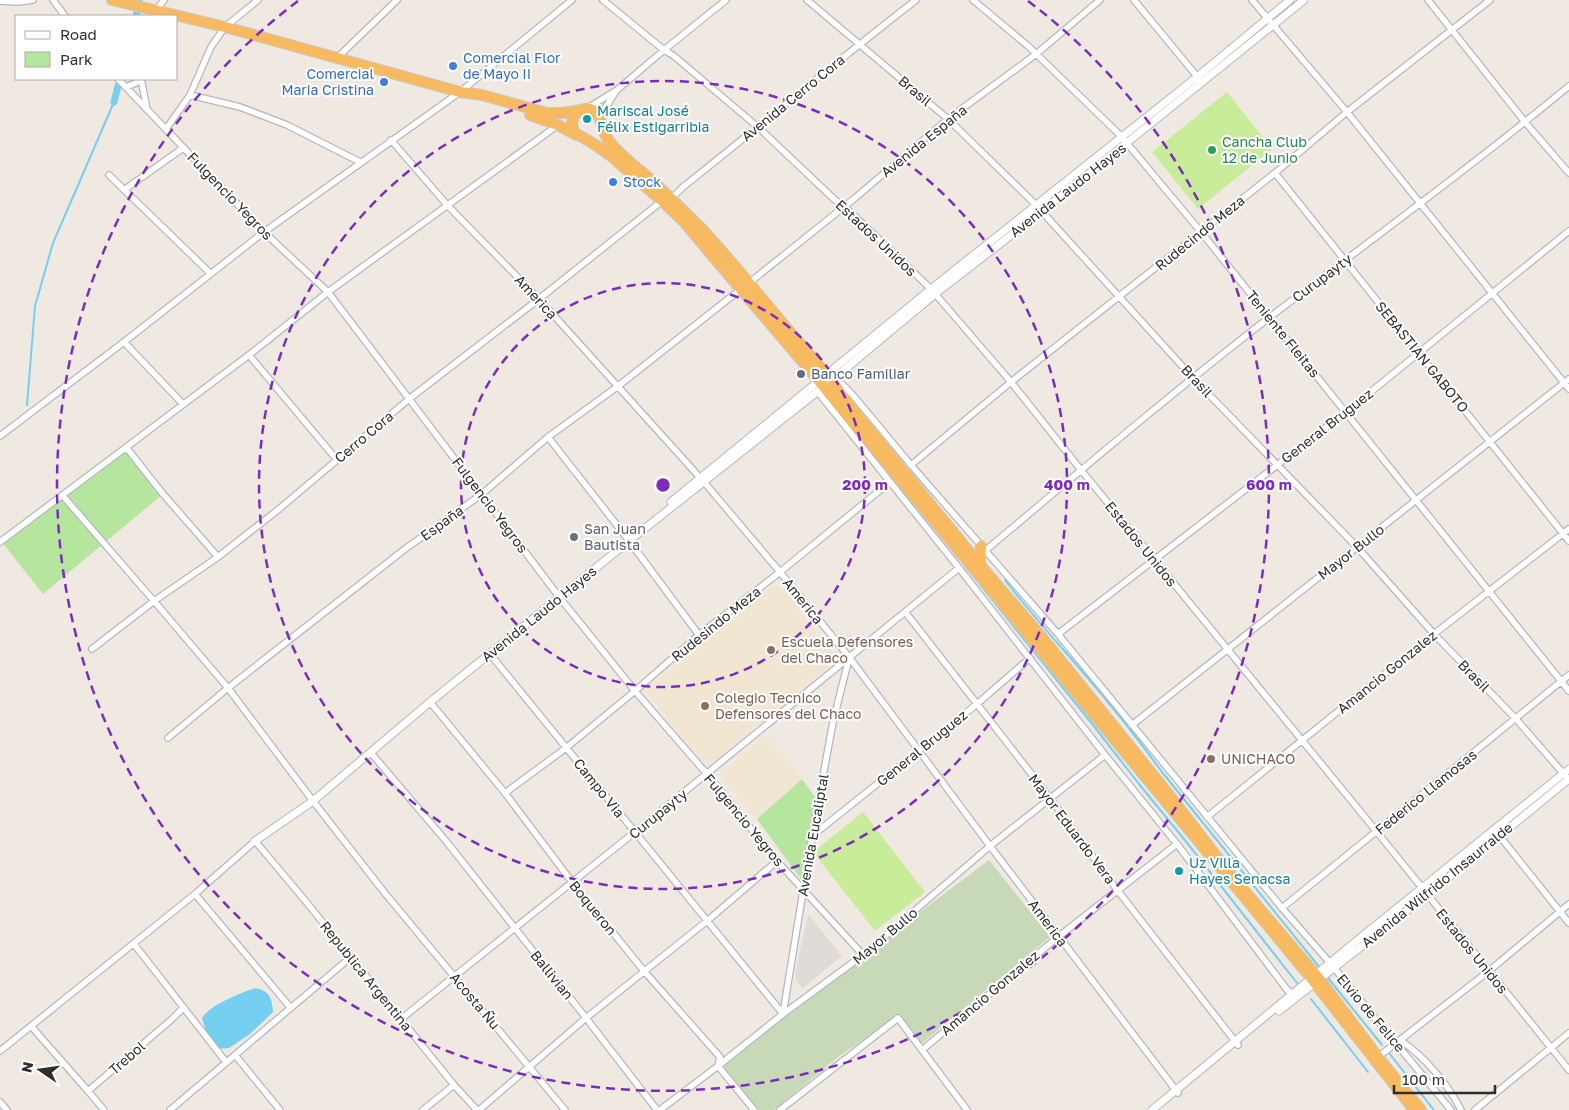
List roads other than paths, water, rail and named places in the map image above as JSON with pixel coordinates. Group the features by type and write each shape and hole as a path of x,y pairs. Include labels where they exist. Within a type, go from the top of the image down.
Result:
{"highway":[{"path":"112,0 143,7 155,13"},
{"path":"178,18 225,27 460,92 558,125 611,156 667,199"},
{"path":"460,92 482,95 547,113 562,114 589,109 597,114 608,140 667,199 689,228 745,286 1315,978 1414,1110"},
{"path":"583,109 575,114 572,122 573,130 580,137 593,137 600,130 601,123"},
{"path":"823,382 842,396 1066,667 1421,1110"},
{"path":"980,565 984,548"}],"street":[{"path":"0,1 18,2 33,0"},
{"path":"53,0 64,15"},
{"path":"155,13 164,0"},
{"path":"166,129 190,95 211,46 225,27 258,0"},
{"path":"337,58 397,0"},
{"path":"0,436 264,232 390,140 460,92 572,0"},
{"name":"Estados Unidos","path":"603,0 674,56 759,128 933,291 1011,382 1154,561 1377,832 1569,1070"},
{"path":"583,109 617,90 726,0"},
{"name":"Brasil","path":"807,0 948,119 1035,204 1194,378 1357,547 1434,634 1568,776"},
{"name":"Avenida Cerro Cora","path":"667,199 759,128 916,0"},
{"name":"Teniente Fleitas","path":"973,0 1028,46 1035,55 1121,136 1201,232 1569,691"},
{"name":"Avenida España","path":"745,286 948,119 1035,55 1100,0"},
{"path":"1134,0 1199,79"},
{"path":"1252,0 1347,112 1566,381 1569,389"},
{"name":"Avenida Laudo Hayes","path":"933,291 1041,212 1126,144 1267,18 1290,0"},
{"name":"Avenida Laudo Hayes","path":"255,841 313,801 628,539 823,382 1035,204 1121,136 1304,0"},
{"path":"1428,0 1525,122 1569,173"},
{"name":"Rudecindo Meza","path":"911,465 1011,382 1275,173 1347,112 1490,0"},
{"name":"Fulgencio Yegros","path":"119,80 264,232 328,292 558,597 778,861 863,956"},
{"path":"126,88 139,80"},
{"path":"140,80 147,110"},
{"name":"Curupayty","path":"984,548 1194,378 1569,86"},
{"path":"601,123 606,107 617,90"},
{"path":"190,95 240,107 287,125 360,162"},
{"path":"0,541 63,496 249,355 328,292 558,125"},
{"name":"America","path":"390,140 448,206 539,299 702,480 780,572 849,657 1058,937 1177,1092"},
{"path":"124,190 183,148"},
{"name":"SEBASTIAN GABOTO","path":"1275,173 1569,541"},
{"path":"109,175 210,273"},
{"name":"Cerro Cora","path":"92,649 154,601 218,557 409,399 667,199"},
{"name":"General Bruguez","path":"1058,634 1346,412 1569,231"},
{"name":"España","path":"168,738 228,688 405,549 482,494 548,437 617,387 745,286"},
{"path":"124,342 183,404"},
{"path":"249,355 337,460"},
{"name":"Mayor Bullo","path":"1132,725 1566,381"},
{"path":"823,382 890,482 1177,844 1288,991 1292,993 1304,990"},
{"name":"Elvio de Felice","path":"823,382 842,384 852,394 1058,634 1282,908 1398,1041 1451,1110"},
{"path":"548,437 628,539 699,635"},
{"path":"126,447 163,494 218,557"},
{"name":"Rudesindo Meza","path":"505,793 566,748 636,691 699,635 890,482"},
{"path":"63,496 228,688"},
{"name":"Amancio Gonzalez","path":"1207,817 1434,634 1569,529"},
{"name":"Curupayty","path":"401,1019 707,774 959,568"},
{"name":"Mayor Eduardo Vera","path":"906,613 1050,798 1118,891 1237,1044"},
{"name":"Campo Via","path":"490,654 783,1014"},
{"name":"Avenida Eucaliptal","path":"783,1014 788,991 793,943 804,891 833,722 849,657"},
{"name":"General Bruguez","path":"812,836 977,704 1030,658"},
{"name":"Federico Llamosas","path":"1282,908 1569,674"},
{"name":"Acosta Ñu","path":"228,688 384,892 566,1110"},
{"name":"Boqueron","path":"430,702 505,793 572,882 644,971 720,1057 718,1066 754,1110"},
{"name":"Ballivian","path":"370,753 446,841 658,1110"},
{"name":"Mayor Bullo","path":"658,1110 718,1066 783,1014 863,956 990,846 1105,754"},
{"name":"Avenida Wilfrido Insaurralde","path":"1332,965 1339,955 1494,829 1568,776"},
{"name":"Avenida Wilfrido Insaurralde","path":"1237,1044 1304,990 1315,978 1427,895 1568,776"},
{"path":"1494,829 1569,923"},
{"path":"0,1051 196,894 255,841"},
{"name":"Republica Argentina","path":"255,841 454,1085 478,1110"},
{"name":"Amancio Gonzalez","path":"922,1050 1058,937 1177,844"},
{"path":"478,1110 586,1018 778,861"},
{"path":"196,894 290,1007"},
{"path":"1378,1057 1489,971 1569,904"},
{"path":"134,944 226,1062"},
{"path":"170,1110 351,957"},
{"path":"1156,1110 1237,1044 1292,993 1315,978"},
{"name":"Trebol","path":"88,1091 183,1008"},
{"path":"780,1110 898,1018 967,1110"},
{"path":"31,1026 104,1110"},
{"path":"1475,1110 1569,1033"},
{"path":"1398,1041 1410,1046 1422,1057 1453,1094 1461,1110"},
{"path":"235,1055 280,1110"},
{"path":"423,1110 454,1085"},
{"path":"1152,1110 1177,1092"},
{"path":"0,1102 7,1110"}],"water":[{"path":"255,988 267,993 272,1003 273,1012 250,1034 229,1048 216,1049 206,1031 202,1018 219,1004"}],"waterway":[{"path":"136,15 139,0"},
{"path":"114,102 118,86"},
{"path":"27,405 35,306 53,243 114,102"},
{"path":"965,566 1297,983"},
{"path":"1005,580 1116,711 1162,772 1320,968"},
{"path":"1328,978 1382,1045"},
{"path":"1311,999 1368,1072"},
{"path":"1389,1053 1434,1110"}],"place":[{"name":"Comercial Flor de Mayo II","path":"453,66"},
{"name":"Comercial Maria Cristina","path":"384,82"},
{"name":"Mariscal José Félix Estigarribia","path":"587,119"},
{"name":"Cancha Club 12 de Junio","path":"1212,150"},
{"name":"Stock","path":"613,182"},
{"name":"Banco Familiar","path":"801,374"},
{"name":"San Juan Bautista","path":"574,537"},
{"name":"Escuela Defensores del Chaco","path":"771,650"},
{"name":"Colegio Tecnico Defensores del Chaco","path":"705,706"},
{"name":"UNICHACO","path":"1211,759"},
{"name":"Uz Villa Hayes Senacsa","path":"1179,871"}]}
